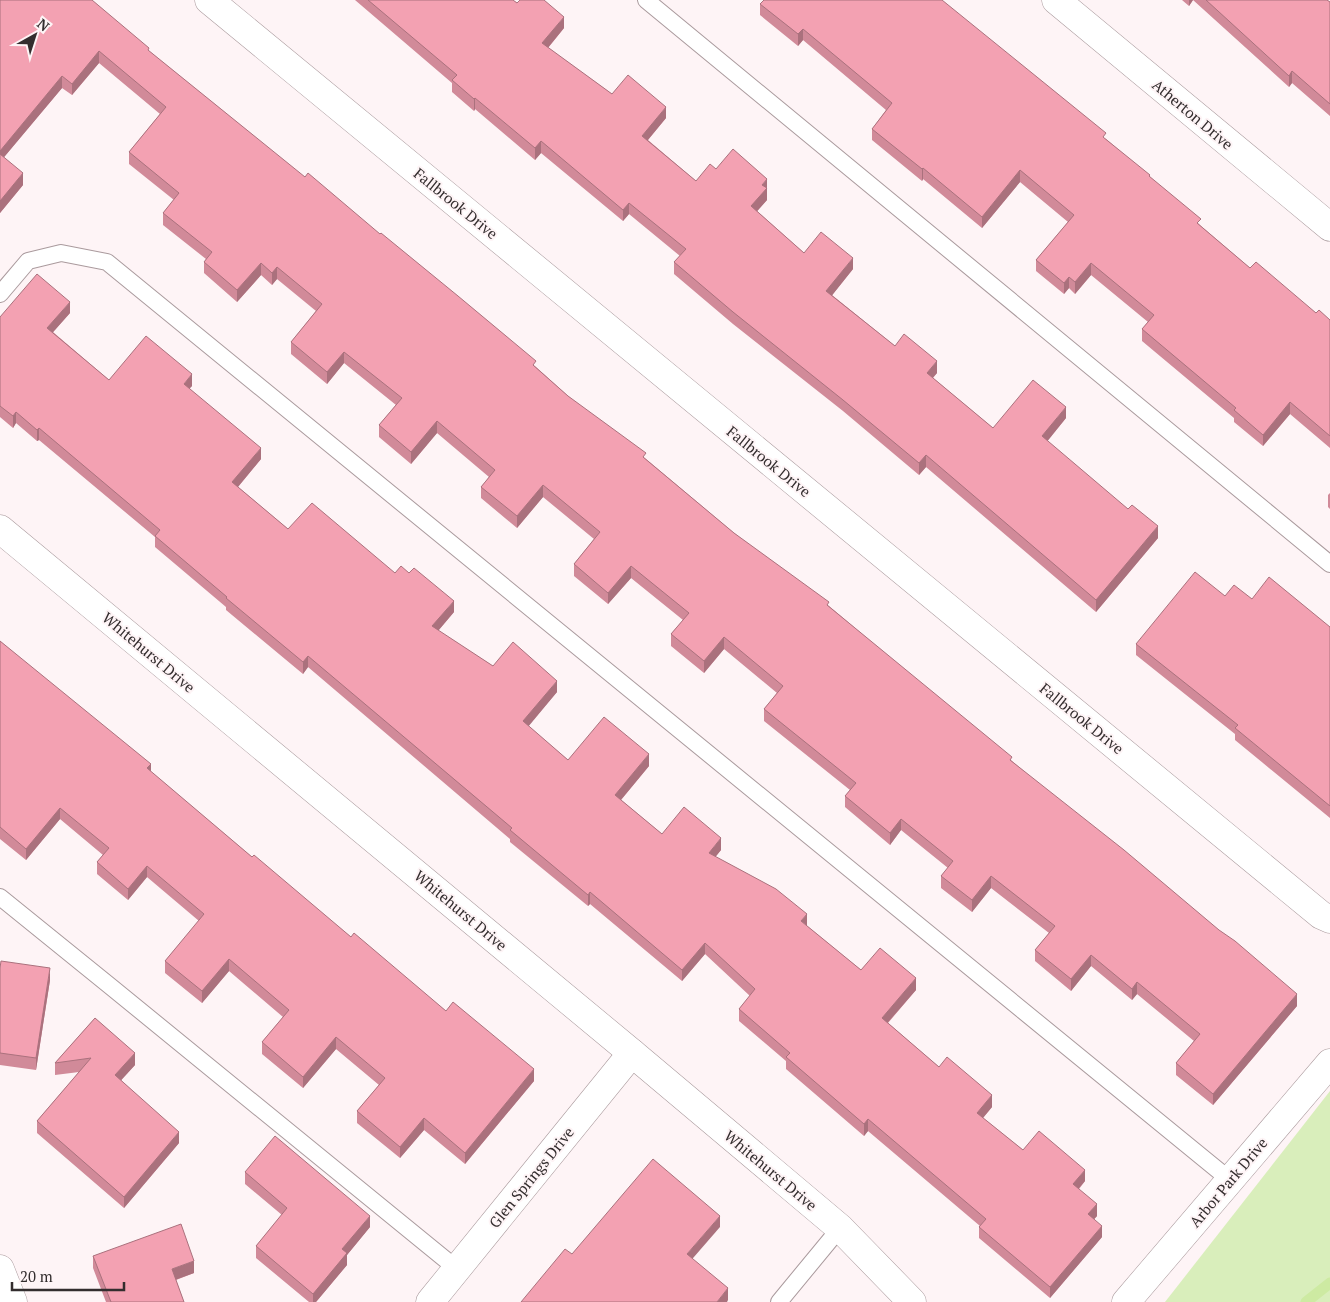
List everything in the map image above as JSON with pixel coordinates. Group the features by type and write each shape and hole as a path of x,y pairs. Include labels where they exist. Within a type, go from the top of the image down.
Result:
{"street":[{"name":"Fallbrook Drive","path":"209,0 1321,916 1330,920"},
{"name":"Atherton Drive","path":"1056,0 1330,227"},
{"name":"Whitehurst Drive","path":"0,529 840,1228 912,1302"},
{"name":"Glen Springs Drive","path":"430,1302 632,1053"},
{"name":"Arbor Park Drive","path":"1126,1302 1330,1062"},
{"path":"0,1269 13,1302"}],"lane":[{"path":"646,0 1330,564"},
{"path":"0,294 28,261 61,254 107,262 1230,1180"},
{"path":"0,897 457,1269"},
{"path":"779,1302 840,1228"}],"green space":[{"path":"1330,1091 1330,1302 1165,1302"}],"building":[{"path":"0,0 92,0 149,48 148,50 305,177 308,173 380,234 458,296 536,361 533,365 568,396 646,453 643,457 734,533 829,602 827,605 1012,757 1010,760 1124,850 1297,994 1213,1094 1176,1063 1200,1034 1137,982 1132,989 1091,955 1071,979 1035,950 1055,926 991,876 972,900 941,876 953,861 901,819 890,833 845,796 856,783 764,709 783,686 724,637 704,661 671,634 689,613 631,566 608,593 574,564 600,532 543,485 517,516 481,487 495,470 437,421 411,452 379,425 402,398 344,352 327,372 291,342 322,304 277,267 272,273 261,263 237,290 204,262 212,252 163,213 179,193 129,152 166,107 99,51 72,84 62,76 0,151"},
{"path":"368,0 513,0 517,3 520,0 544,0 564,17 542,43 612,94 628,75 666,107 642,136 696,181 710,164 716,169 733,149 767,179 762,185 767,188 751,206 804,253 821,232 853,258 826,291 895,346 904,334 937,361 927,373 993,428 1033,380 1066,407 1042,436 1128,509 1132,505 1158,526 1096,600 926,455 919,463 674,262 686,249 629,203 623,210 541,141 535,148 452,80 457,75"},
{"path":"764,0 942,0 1106,133 1103,137 1201,219 1197,223 1250,268 1256,262 1316,313 1319,310 1330,320 1330,436 1290,402 1263,435 1234,410 1236,408 1142,329 1154,315 1091,263 1075,282 1069,277 1064,283 1036,260 1074,215 1020,170 982,217 872,129 892,103 803,29 798,34 760,4"},
{"path":"1206,0 1327,0 1330,2 1330,104 1292,71 1289,76"},
{"path":"0,154 23,173 0,201"},
{"path":"37,274 70,302 47,328 109,380 146,336 192,374 184,384 261,448 232,482 288,529 312,503 395,573 401,566 409,573 414,568 454,601 432,626 493,666 513,642 557,681 523,721 568,760 604,717 649,754 615,795 662,834 684,807 721,838 709,853 776,889 807,914 801,921 861,970 880,948 916,978 882,1018 939,1067 947,1057 992,1095 977,1113 1023,1150 1039,1131 1085,1170 1073,1184 1097,1204 1088,1214 1102,1226 1050,1287 979,1227 986,1219 868,1119 864,1124 786,1057 790,1053 739,1009 755,989 705,943 682,970 590,892 588,895 510,830 512,828 308,656 303,662 226,598 155,536 160,530 39,428 37,430 16,412 13,416 0,406 0,317"},
{"path":"1195,572 1225,596 1234,585 1252,599 1269,577 1330,627 1330,806 1235,728 1238,725 1136,644"},
{"path":"0,641 151,764 147,768 252,857 254,855 351,937 354,933 446,1011 453,1002 534,1069 465,1153 424,1118 400,1147 357,1111 385,1078 336,1037 303,1077 262,1042 289,1010 229,959 202,991 165,961 204,914 147,866 128,889 97,862 109,848 60,808 26,849 0,827"},
{"path":"1,961 50,968 36,1058 0,1053"},
{"path":"95,1018 135,1053 115,1075 179,1132 124,1197 37,1121 91,1058 55,1063"},
{"path":"275,1136 370,1216 342,1249 347,1253 313,1294 256,1246 287,1208 245,1172"},
{"path":"653,1159 720,1216 687,1254 728,1288 717,1302 521,1302 565,1249 572,1254"},
{"path":"181,1224 194,1261 172,1269 184,1302 111,1302 93,1256"}],"waterway":[{"path":"1306,1302 1330,1283"}]}
